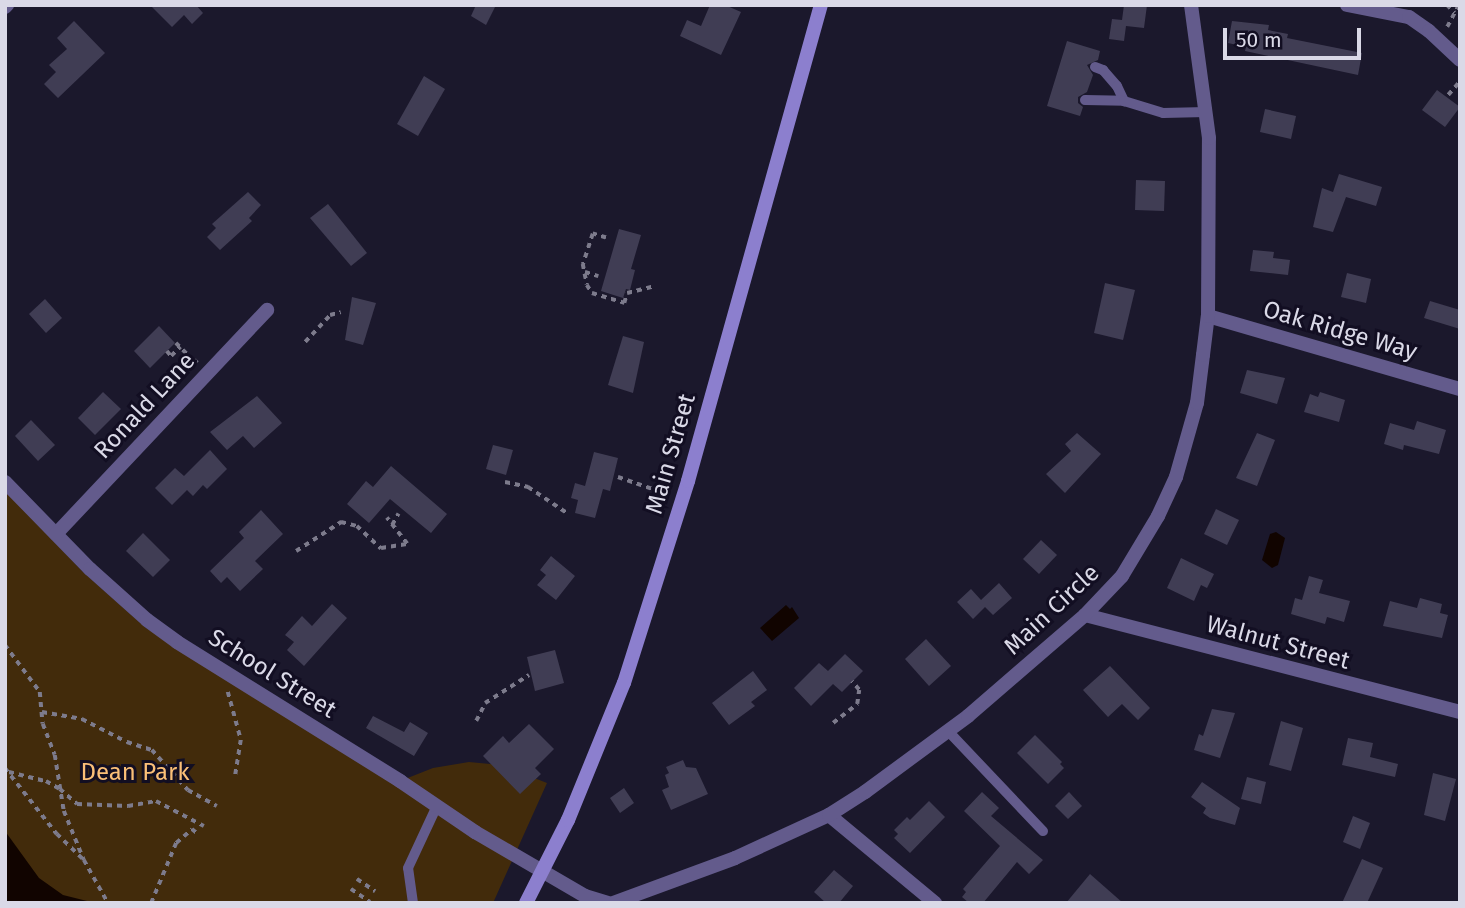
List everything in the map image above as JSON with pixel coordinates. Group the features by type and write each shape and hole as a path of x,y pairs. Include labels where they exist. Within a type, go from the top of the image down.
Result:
{"main road":[{"name":"Main Street","path":"526,903 579,796 628,670 688,481 821,5"}],"street":[{"name":"Main Circle","path":"542,869 584,896 611,903 735,858 829,815 948,731 1086,615 1122,576 1158,516 1176,477 1197,403 1208,316 1210,181 1206,112 1191,5"},
{"path":"1347,5 1409,17 1429,31 1460,60"},
{"name":"Ronald Lane","path":"56,534 267,310"},
{"name":"Oak Ridge Way","path":"1208,316 1460,389"},
{"name":"School Street","path":"5,482 147,620 227,674 400,781 436,807 542,869"},
{"name":"Walnut Street","path":"1086,615 1460,712"},
{"path":"829,815 935,903"}],"lane":[{"path":"1095,67 1103,70 1124,101"},
{"path":"1085,100 1124,101 1163,113 1206,112"},
{"path":"948,731 1043,831"},
{"path":"413,903 408,867 436,807"}],"path":[{"path":"1447,5 1455,13"},
{"path":"1449,25 1458,6"},
{"path":"1448,95 1460,81"},
{"path":"606,237 593,234 583,264 592,293 624,303 627,293 655,286"},
{"path":"585,272 598,276"},
{"path":"305,342 330,315 341,312"},
{"path":"167,351 171,356 178,345 195,362 201,355"},
{"path":"618,477 653,489"},
{"path":"505,482 528,486 567,513"},
{"path":"392,525 398,514"},
{"path":"296,551 341,522 357,526 381,548 407,544 387,518"},
{"path":"5,645 40,692 42,712 55,755 64,811 84,860 108,903"},
{"path":"227,674 231,708 241,740 235,778"},
{"path":"476,721 485,703 529,675"},
{"path":"833,723 857,704 859,690 852,682"},
{"path":"42,712 82,719 127,742 152,750 182,784 217,806"},
{"path":"7,770 37,778 60,789 77,804 128,806 156,801 204,826"},
{"path":"7,770 57,834 84,860"},
{"path":"151,903 176,844 192,829 198,834"},
{"path":"357,879 375,891"},
{"path":"351,889 370,902"}],"green space":[{"name":"Dean Park","path":"5,490 82,571 146,628 400,781 433,768 469,762 501,765 547,783 493,903 5,903"}],"shaded area":[{"path":"1276,532 1285,538 1278,565 1272,568 1262,560 1270,534"},
{"path":"786,605 790,609 792,607 799,618 772,641 760,628"},
{"path":"5,831 39,878 63,895 95,903 5,903"}],"building":[{"path":"150,5 196,5 203,13 192,24 184,15 172,27"},
{"path":"476,5 496,5 486,25 471,16"},
{"path":"710,5 725,5 741,12 721,55 680,36 687,20 701,26"},
{"path":"1124,5 1147,5 1144,28 1126,26 1124,41 1109,39 1112,19 1122,20"},
{"path":"74,21 105,53 58,98 44,84 56,72 49,65 67,49 57,38"},
{"path":"1232,21 1269,25 1268,30 1288,34 1287,38 1362,53 1358,75 1245,51 1246,47 1228,43"},
{"path":"1067,41 1100,51 1098,60 1087,65 1093,75 1087,92 1078,97 1078,103 1083,107 1080,116 1047,106"},
{"path":"424,76 445,89 418,136 397,124"},
{"path":"1437,90 1460,107 1445,127 1422,110"},
{"path":"1265,109 1296,116 1291,139 1260,132"},
{"path":"1339,174 1382,187 1376,206 1346,197 1333,232 1313,227 1322,188 1333,192"},
{"path":"1136,180 1165,181 1164,211 1135,210"},
{"path":"248,192 261,205 249,218 252,221 220,250 207,237 216,228 212,224"},
{"path":"328,204 367,253 351,266 310,218"},
{"path":"619,229 641,235 631,269 635,270 630,290 626,289 623,298 601,291"},
{"path":"1253,250 1274,252 1273,258 1290,260 1288,275 1250,271"},
{"path":"1347,273 1371,279 1366,303 1341,297"},
{"path":"1105,283 1135,290 1123,340 1094,333"},
{"path":"352,297 376,303 363,345 345,340"},
{"path":"45,299 62,318 46,333 29,314"},
{"path":"1430,301 1460,310 1460,329 1424,318"},
{"path":"159,326 175,343 150,368 134,351"},
{"path":"623,336 644,342 633,393 608,385"},
{"path":"1247,370 1285,378 1277,404 1240,393"},
{"path":"103,392 121,409 95,435 78,418"},
{"path":"1320,392 1345,400 1339,422 1304,412 1310,394 1318,397"},
{"path":"257,396 282,423 254,448 243,436 227,450 210,432"},
{"path":"31,420 55,445 38,461 15,436"},
{"path":"1417,421 1446,430 1439,454 1404,445 1403,450 1384,444 1390,423 1414,430"},
{"path":"1077,433 1101,454 1065,493 1046,474 1071,451 1065,444"},
{"path":"1257,433 1275,440 1257,486 1236,478"},
{"path":"493,445 513,450 506,475 486,469"},
{"path":"210,450 227,469 207,489 203,485 193,496 187,490 172,505 155,488 175,468 184,476"},
{"path":"594,452 618,458 610,491 603,489 595,518 575,513 578,500 571,498 575,483 585,486"},
{"path":"391,466 447,514 431,533 390,499 369,523 347,504 366,481 373,487"},
{"path":"1216,509 1239,520 1227,545 1204,534"},
{"path":"261,510 283,534 255,561 263,569 240,591 227,577 221,583 210,571 244,538 239,532"},
{"path":"143,533 170,560 153,577 126,551"},
{"path":"1041,540 1057,555 1039,574 1023,559"},
{"path":"551,556 575,576 556,600 537,585 546,575 540,570"},
{"path":"1181,558 1214,574 1207,588 1201,585 1194,601 1167,588"},
{"path":"1309,576 1323,580 1319,593 1350,601 1344,622 1327,617 1325,624 1291,614 1295,598 1302,600"},
{"path":"999,583 1012,598 993,615 985,607 973,619 957,602 971,589 981,600"},
{"path":"1420,598 1442,604 1440,613 1448,615 1442,638 1383,626 1390,601 1417,608"},
{"path":"332,604 347,618 304,666 287,650 294,642 285,635 302,616 312,626"},
{"path":"926,639 951,666 929,686 905,659"},
{"path":"555,650 564,683 535,691 527,657"},
{"path":"845,654 863,671 842,692 833,684 811,706 794,688 819,663 828,671"},
{"path":"1110,666 1150,708 1138,720 1122,704 1108,717 1083,690"},
{"path":"753,671 767,690 751,702 755,706 729,725 712,703"},
{"path":"1212,709 1235,713 1220,758 1194,750 1199,734 1203,736"},
{"path":"373,716 404,732 410,722 428,733 414,756 366,728"},
{"path":"1281,721 1303,728 1291,771 1269,765"},
{"path":"529,724 554,749 535,768 541,774 520,794 483,756 503,736 509,743"},
{"path":"1035,735 1062,762 1060,764 1064,768 1048,784 1017,753"},
{"path":"1348,738 1373,743 1370,757 1398,764 1395,777 1342,765"},
{"path":"683,760 686,767 696,768 708,794 671,810 662,790 669,787 665,775 669,773 666,767"},
{"path":"1433,773 1456,779 1445,821 1424,815"},
{"path":"1247,777 1266,782 1261,804 1241,799"},
{"path":"1202,782 1240,808 1235,825 1210,818 1203,813 1206,808 1191,797"},
{"path":"624,788 634,803 620,813 610,798"},
{"path":"982,792 999,808 991,816 1043,860 1029,874 1017,862 983,903 969,903 962,897 966,892 963,889 1000,846 964,811"},
{"path":"1069,792 1082,806 1068,819 1055,806"},
{"path":"929,801 945,817 910,853 894,838 898,834 894,830 907,817 910,820"},
{"path":"1353,816 1370,823 1360,849 1343,842"},
{"path":"1362,859 1383,868 1367,903 1342,903"},
{"path":"834,870 853,886 839,903 826,903 814,892"},
{"path":"1090,874 1123,903 1066,903"}]}
